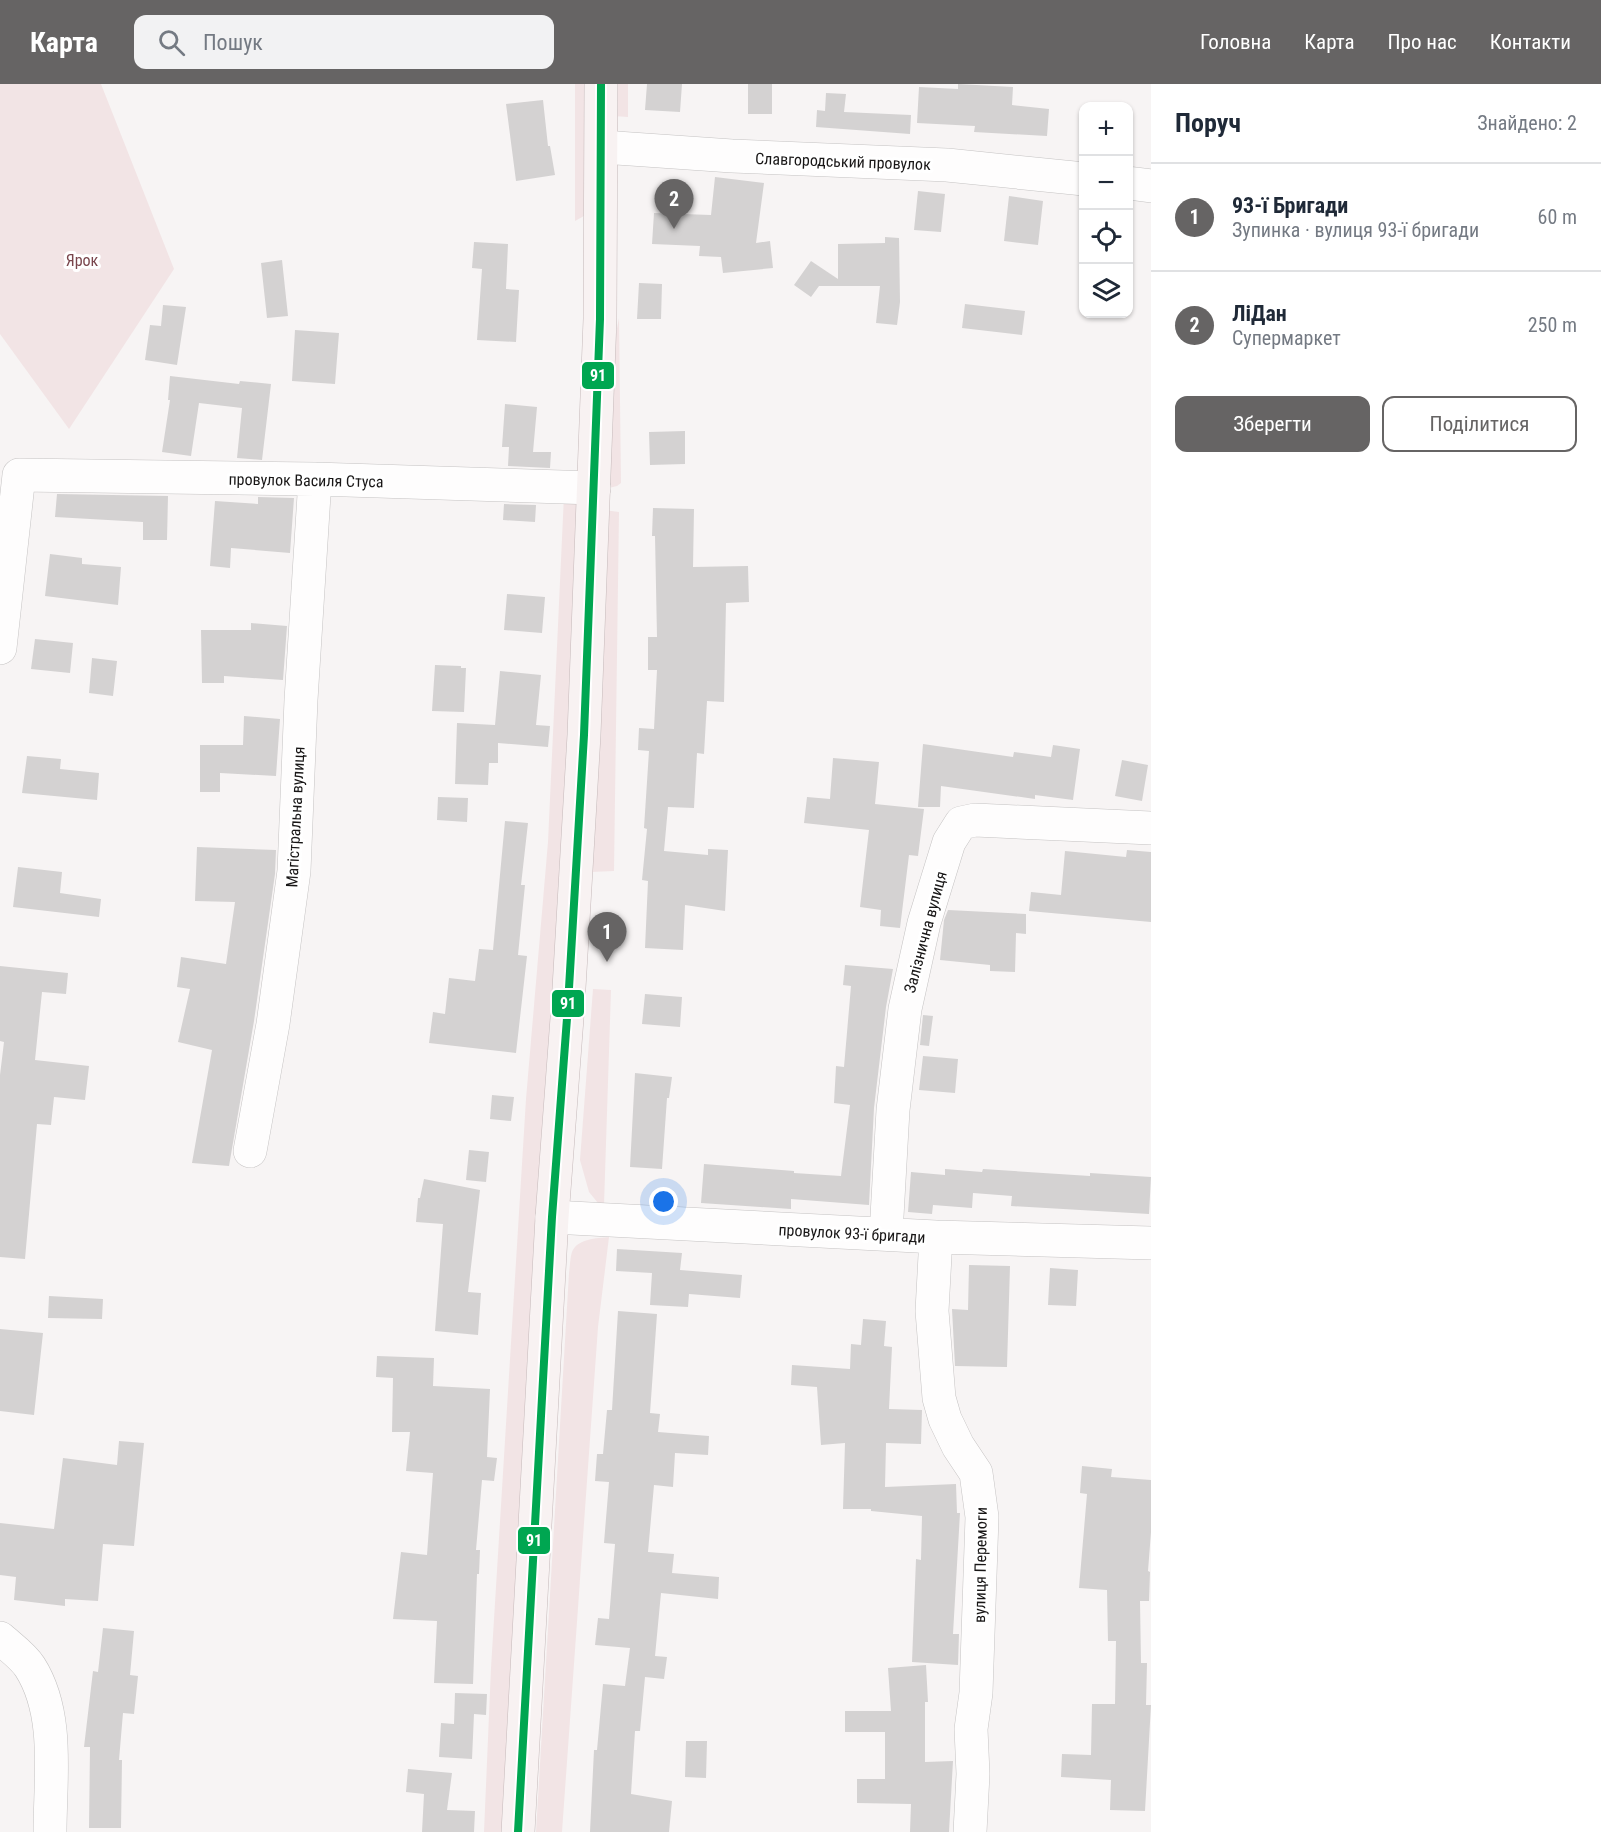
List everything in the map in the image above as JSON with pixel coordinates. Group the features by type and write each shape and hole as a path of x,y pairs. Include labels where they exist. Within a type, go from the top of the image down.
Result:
{"main road":[{"path":"518,1832 552,1217 584,746 600,319 601,84"}],"street":[{"name":"Славгородський провулок","path":"602,147 732,156 947,165 1079,179"},
{"path":"1133,184 1151,186"},
{"name":"провулок Василя Стуса","path":"0,648 19,475 594,488"},
{"name":"Магістральна вулиця","path":"250,1151 273,1024 294,871 301,700 315,480"},
{"name":"Залізнична вулиця","path":"886,1234 893,1110 905,1009 924,923 949,842 961,823 975,820 1151,828"},
{"name":"провулок 93-ї бригади","path":"552,1217 936,1237 1151,1243"},
{"name":"вулиця Перемоги","path":"936,1237 932,1311 939,1398 945,1419 958,1446 976,1473 982,1517 976,1694 971,1729 970,1832"},
{"path":"0,1638 29,1665 43,1691 50,1734 50,1832"}],"green space":[{"name":"Ярок","path":"0,84 101,84 174,269 69,429 0,334"},
{"path":"575,84 590,84 590,172 584,216 575,221"},
{"path":"613,84 628,84 628,117 614,116"},
{"path":"619,318 621,483 605,489 610,365"},
{"path":"564,495 585,498 508,1832 484,1832 491,1668 526,1099 548,842"},
{"path":"604,510 619,512 614,871 591,872"},
{"path":"593,989 611,990 604,1205 598,1203 589,1192 580,1160"},
{"path":"609,1237 598,1327 562,1832 536,1832 570,1260 578,1244"}],"building":[{"path":"647,84 682,84 680,112 645,110"},
{"path":"748,84 772,84 772,114 748,114"},
{"path":"958,84 1013,87 1012,105 1049,109 1047,136 974,132 975,126 917,123 919,87 958,89"},
{"path":"826,93 846,94 844,112 911,115 910,134 816,127 817,110 825,111"},
{"path":"543,100 548,146 550,146 555,175 516,181 506,104"},
{"path":"715,177 764,183 756,243 770,241 773,268 723,273 721,257 699,256 700,246 652,244 654,213 711,215"},
{"path":"918,191 945,194 941,232 914,230"},
{"path":"1009,196 1043,201 1038,245 1004,241"},
{"path":"885,237 899,238 900,302 897,325 876,323 880,286 819,286 811,297 794,285 811,261 838,279 838,244 885,243"},
{"path":"474,242 508,244 506,289 519,290 516,342 477,340 482,269 472,268"},
{"path":"282,260 288,316 267,318 261,263"},
{"path":"639,283 662,284 661,319 637,319"},
{"path":"965,304 1025,311 1022,335 962,328"},
{"path":"163,305 186,307 177,365 145,360 150,325 161,326"},
{"path":"295,330 339,333 335,384 292,381"},
{"path":"170,376 239,384 240,381 271,384 262,460 237,458 242,408 199,403 191,456 162,452 170,400 168,400"},
{"path":"505,404 537,407 533,452 551,452 550,468 508,466 509,447 502,447"},
{"path":"685,431 685,464 650,465 649,432"},
{"path":"57,494 168,496 167,540 143,540 143,522 55,517"},
{"path":"258,497 294,498 290,553 231,548 230,568 210,566 215,501 258,504"},
{"path":"504,504 536,505 535,522 503,520"},
{"path":"653,508 694,509 693,567 748,566 749,602 726,603 724,702 707,701 704,754 697,753 694,808 668,807 664,851 708,855 708,849 728,850 725,911 685,905 683,950 645,948 648,881 642,880 647,829 644,828 649,751 638,750 639,728 654,729 657,670 648,670 648,637 657,637 655,536 652,536"},
{"path":"50,554 82,558 82,564 121,567 118,605 45,596"},
{"path":"507,594 545,597 542,633 504,630"},
{"path":"251,623 287,626 283,680 224,676 224,683 202,683 201,630 251,630"},
{"path":"35,639 73,643 70,673 31,669"},
{"path":"92,658 117,661 113,696 89,693"},
{"path":"435,665 466,668 464,712 432,711"},
{"path":"500,671 541,675 536,725 550,726 548,747 498,743 498,763 489,763 488,785 455,784 457,723 495,725"},
{"path":"244,716 280,719 276,776 220,773 220,792 200,792 200,745 243,745"},
{"path":"923,744 1013,757 1014,752 1051,757 1053,745 1080,749 1073,800 1035,795 1035,799 941,786 940,807 918,807"},
{"path":"27,756 61,759 60,769 99,773 97,800 22,793"},
{"path":"833,758 879,762 875,804 924,809 918,856 909,855 900,928 880,926 881,910 860,907 869,830 804,823 807,797 830,799"},
{"path":"1122,760 1148,765 1142,801 1115,796"},
{"path":"438,797 468,798 467,822 437,820"},
{"path":"505,821 528,823 521,885 525,885 518,955 527,956 516,1053 429,1043 433,1012 445,1014 449,978 475,981 479,949 493,950"},
{"path":"197,847 276,850 275,874 254,1021 229,1166 192,1163 212,1050 178,1042 190,989 177,987 181,957 226,964 235,902 195,901"},
{"path":"1127,850 1151,852 1151,922 1029,911 1031,892 1061,895 1065,851 1126,857"},
{"path":"18,867 62,872 60,893 101,899 99,917 13,907"},
{"path":"948,910 1026,914 1026,934 1016,933 1015,972 990,971 990,965 940,960 944,920"},
{"path":"845,965 893,969 874,1108 869,1205 791,1199 791,1209 701,1203 704,1164 841,1176 850,1105 834,1103 836,1066 844,1067 851,986 843,985"},
{"path":"0,966 68,973 66,994 42,992 35,1060 89,1066 85,1100 54,1097 51,1125 37,1124 25,1259 0,1257 0,1075 4,1042 0,1041"},
{"path":"645,994 682,997 680,1027 642,1024"},
{"path":"923,1015 933,1016 929,1046 920,1045"},
{"path":"923,1056 958,1059 955,1093 919,1090"},
{"path":"635,1073 672,1077 669,1098 667,1098 662,1169 630,1167"},
{"path":"492,1095 514,1097 511,1121 490,1119"},
{"path":"469,1150 489,1152 486,1182 466,1180"},
{"path":"945,1169 1151,1177 1149,1214 1011,1206 1012,1196 973,1193 972,1208 933,1205 932,1214 908,1212 911,1172 945,1175"},
{"path":"424,1179 480,1190 468,1292 481,1293 478,1335 435,1331 443,1224 416,1222 418,1198 420,1198"},
{"path":"617,1249 682,1253 680,1270 742,1275 740,1298 689,1294 688,1307 650,1305 652,1273 616,1271"},
{"path":"969,1265 1010,1266 1007,1367 955,1366 952,1309 968,1310"},
{"path":"1050,1268 1078,1270 1076,1306 1048,1305"},
{"path":"49,1296 103,1299 102,1319 48,1318"},
{"path":"618,1311 657,1314 650,1413 660,1414 658,1432 709,1436 708,1455 675,1453 673,1487 654,1485 648,1552 674,1554 672,1573 719,1577 718,1599 661,1593 655,1656 667,1657 664,1679 645,1677 640,1731 635,1731 631,1794 672,1801 669,1832 590,1832 594,1750 597,1750 603,1684 625,1686 630,1648 595,1645 598,1618 609,1619 615,1544 604,1543 609,1482 595,1481 597,1454 603,1454 607,1410 612,1410"},
{"path":"863,1319 886,1321 884,1346 892,1347 889,1409 922,1410 921,1444 886,1443 885,1487 956,1484 957,1513 960,1513 953,1634 959,1634 958,1665 912,1662 916,1559 921,1560 922,1516 871,1511 871,1509 843,1509 845,1443 821,1445 817,1387 791,1385 792,1365 850,1369 851,1344 861,1345"},
{"path":"0,1329 43,1333 34,1415 0,1411"},
{"path":"377,1356 434,1358 433,1386 490,1389 487,1457 497,1458 494,1481 482,1480 476,1550 480,1550 473,1684 434,1683 437,1621 393,1619 401,1552 427,1555 433,1473 406,1471 410,1432 392,1432 393,1378 376,1377"},
{"path":"119,1441 144,1443 134,1546 103,1544 98,1601 65,1599 65,1606 14,1600 16,1577 0,1575 0,1523 54,1529 63,1458 117,1465"},
{"path":"1082,1466 1112,1469 1111,1477 1151,1480 1149,1601 1140,1601 1141,1663 1147,1663 1146,1705 1151,1705 1145,1811 1110,1810 1111,1780 1061,1777 1062,1754 1091,1755 1092,1704 1115,1704 1116,1641 1108,1641 1107,1590 1079,1588 1087,1494 1080,1493"},
{"path":"103,1628 134,1631 130,1675 138,1676 134,1714 123,1713 119,1760 122,1760 121,1828 89,1828 90,1747 84,1747 93,1671 98,1672"},
{"path":"926,1665 928,1702 925,1702 925,1762 953,1761 949,1832 910,1832 911,1804 857,1803 857,1779 885,1779 885,1732 845,1732 845,1711 891,1711 888,1668"},
{"path":"455,1693 487,1694 486,1715 474,1714 472,1759 439,1757 441,1723 454,1724"},
{"path":"686,1741 707,1741 706,1778 685,1777"},
{"path":"408,1769 452,1773 447,1810 475,1811 474,1832 422,1832 424,1794 406,1792"}],"transit line":[{"name":"91","path":"518,1832 552,1217 568,1005 584,735 600,319 601,84"}],"place":[{"name":"ЛіДан","path":"674,229"},
{"name":"93-ї Бригади","path":"607,962"}]}
